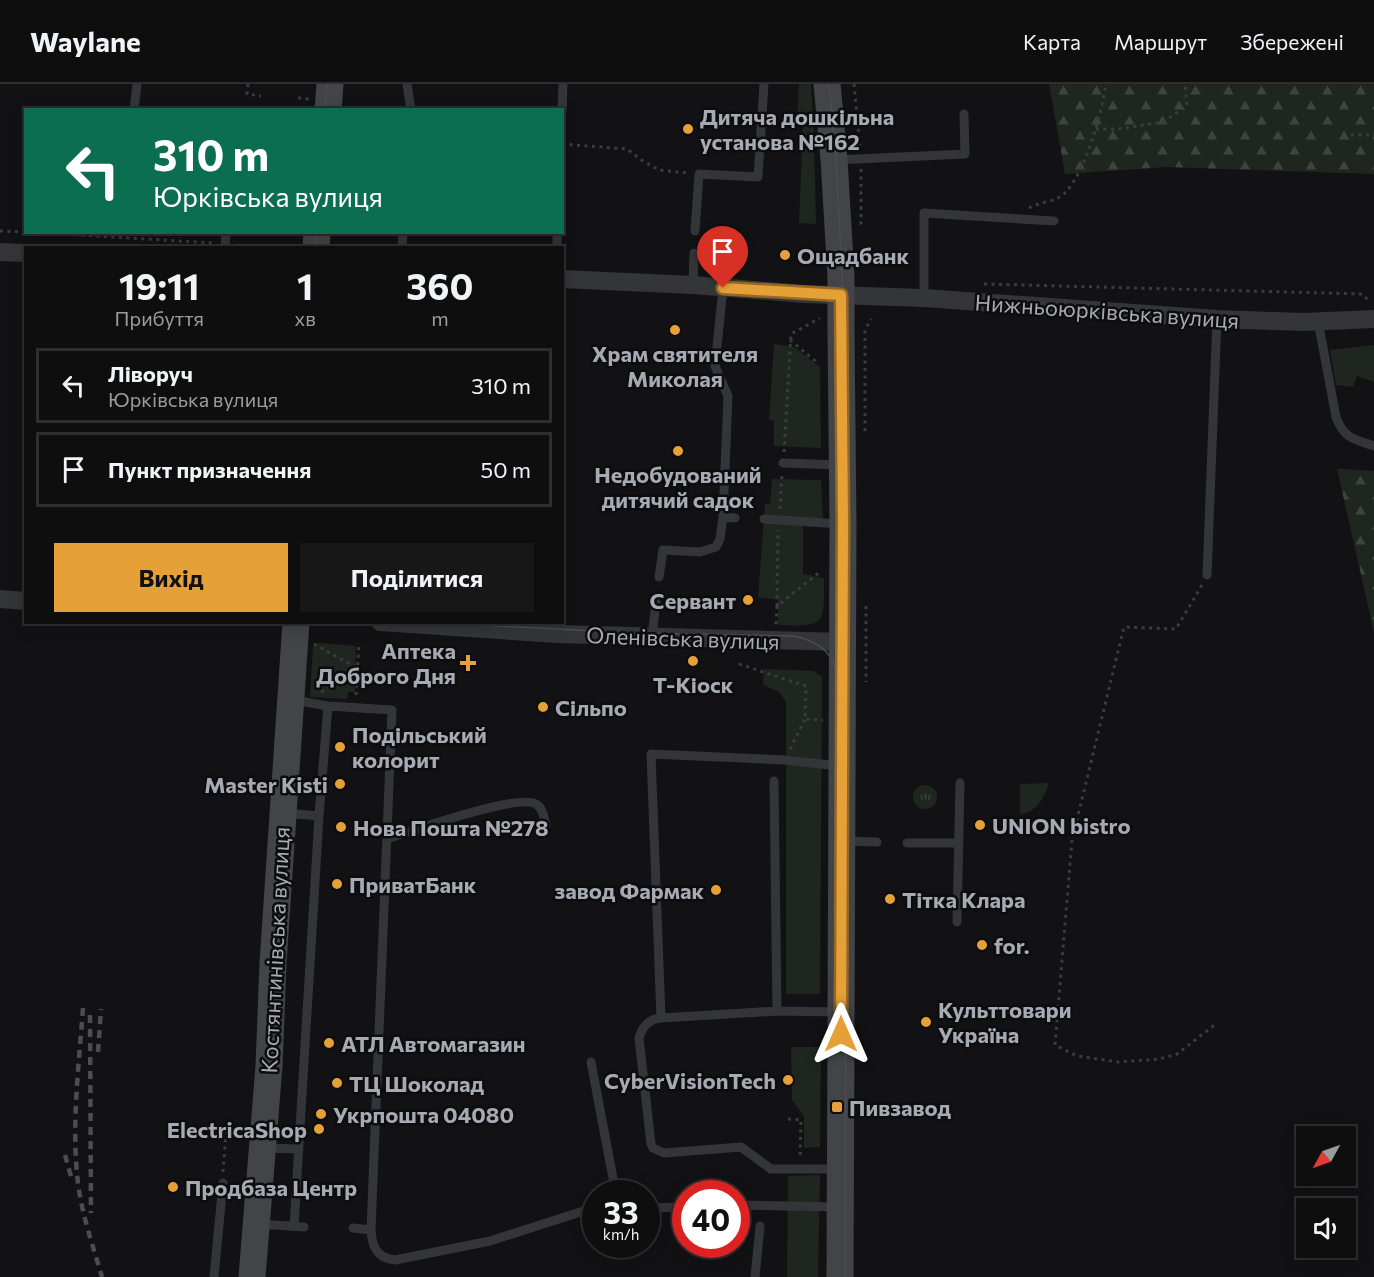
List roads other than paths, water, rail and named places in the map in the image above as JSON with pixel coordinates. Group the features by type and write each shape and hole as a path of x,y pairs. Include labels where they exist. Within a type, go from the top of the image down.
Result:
{"street":[{"path":"316,104 330,84"},
{"path":"827,84 834,159 841,295 843,767 840,1277"},
{"path":"0,252 24,253"},
{"name":"Нижньоюрківська вулиця","path":"564,279 924,298 1217,319 1318,321 1374,319"},
{"path":"0,599 24,601"},
{"name":"Оленівська вулиця","path":"442,624 503,626 523,637 556,639 652,637 842,642"},
{"name":"Костянтинівська вулиця","path":"252,1277 257,1224 255,1140 291,699 303,630"}],"lane":[{"path":"135,108 137,84"},
{"path":"407,84 411,108"},
{"path":"562,108 564,84"},
{"path":"695,231 699,174 758,177 764,84"},
{"path":"834,159 965,154 964,114"},
{"path":"924,298 924,213 1054,221"},
{"path":"693,285 694,253"},
{"path":"660,577 663,550 700,552 716,547 720,539 728,396 715,366 723,288"},
{"path":"1208,575 1217,319"},
{"path":"1318,321 1336,417 1341,429 1347,436 1374,446"},
{"path":"783,463 842,465"},
{"path":"723,517 735,518"},
{"path":"764,519 843,524"},
{"path":"652,637 656,602"},
{"path":"291,699 328,706 392,710 372,1244 379,1255 395,1260 490,1241 582,1211"},
{"path":"257,1224 299,1227 298,1149 328,706"},
{"path":"661,1018 651,754 784,760 843,767"},
{"path":"774,781 777,1011"},
{"path":"957,922 960,783"},
{"path":"387,839 492,807 521,802 537,804 542,809 546,825"},
{"path":"283,813 319,816"},
{"path":"842,841 877,842"},
{"path":"907,843 958,843"},
{"path":"840,1168 771,1169 741,1147 664,1153 653,1148 639,1038 641,1030 648,1023 661,1018 777,1011 841,1012"},
{"path":"591,1062 613,1180"},
{"path":"255,1140 298,1149"},
{"path":"214,1277 223,1183"},
{"path":"750,1205 840,1208"},
{"path":"755,1277 760,1226"},
{"path":"353,1228 371,1230"}],"tram line":[{"path":"325,108 327,84"},
{"path":"829,84 836,160 845,330 847,642 845,1277"},
{"path":"316,246 317,234"},
{"path":"460,624 634,633 794,636 816,644 829,655 836,672 838,695"},
{"path":"837,809 838,752"}],"railway":[{"path":"83,1008 76,1096 76,1161 82,1207 102,1277"},
{"path":"98,1052 101,1009"},
{"path":"90,1015 91,1213"},
{"path":"65,1155 72,1180"}],"place":[{"name":"Дитяча дошкільна установа №162","path":"688,129"},
{"name":"Ощадбанк","path":"785,255"},
{"name":"Храм святителя Миколая","path":"675,330"},
{"name":"Недобудований дитячий садок","path":"678,451"},
{"name":"Сервант","path":"748,600"},
{"name":"Т-Кіоск","path":"693,661"},
{"name":"Аптека Доброго Дня","path":"468,663"},
{"name":"Сільпо","path":"543,707"},
{"name":"Подільський колорит","path":"340,747"},
{"name":"Master Kisti","path":"340,784"},
{"name":"UNION bistro","path":"980,825"},
{"name":"Нова Пошта №278","path":"341,827"},
{"name":"ПриватБанк","path":"337,884"},
{"name":"завод Фармак","path":"716,890"},
{"name":"Тітка Клара","path":"890,899"},
{"name":"for.","path":"982,945"},
{"name":"Культтовари Україна","path":"926,1022"},
{"name":"АТЛ Автомагазин","path":"329,1043"},
{"name":"CyberVisionTech","path":"788,1080"},
{"name":"ТЦ Шоколад","path":"337,1083"},
{"name":"Пивзавод","path":"837,1107"},
{"name":"Укрпошта 04080","path":"321,1114"},
{"name":"ElectricaShop","path":"319,1129"},
{"name":"Продбаза Центр","path":"173,1187"}]}
